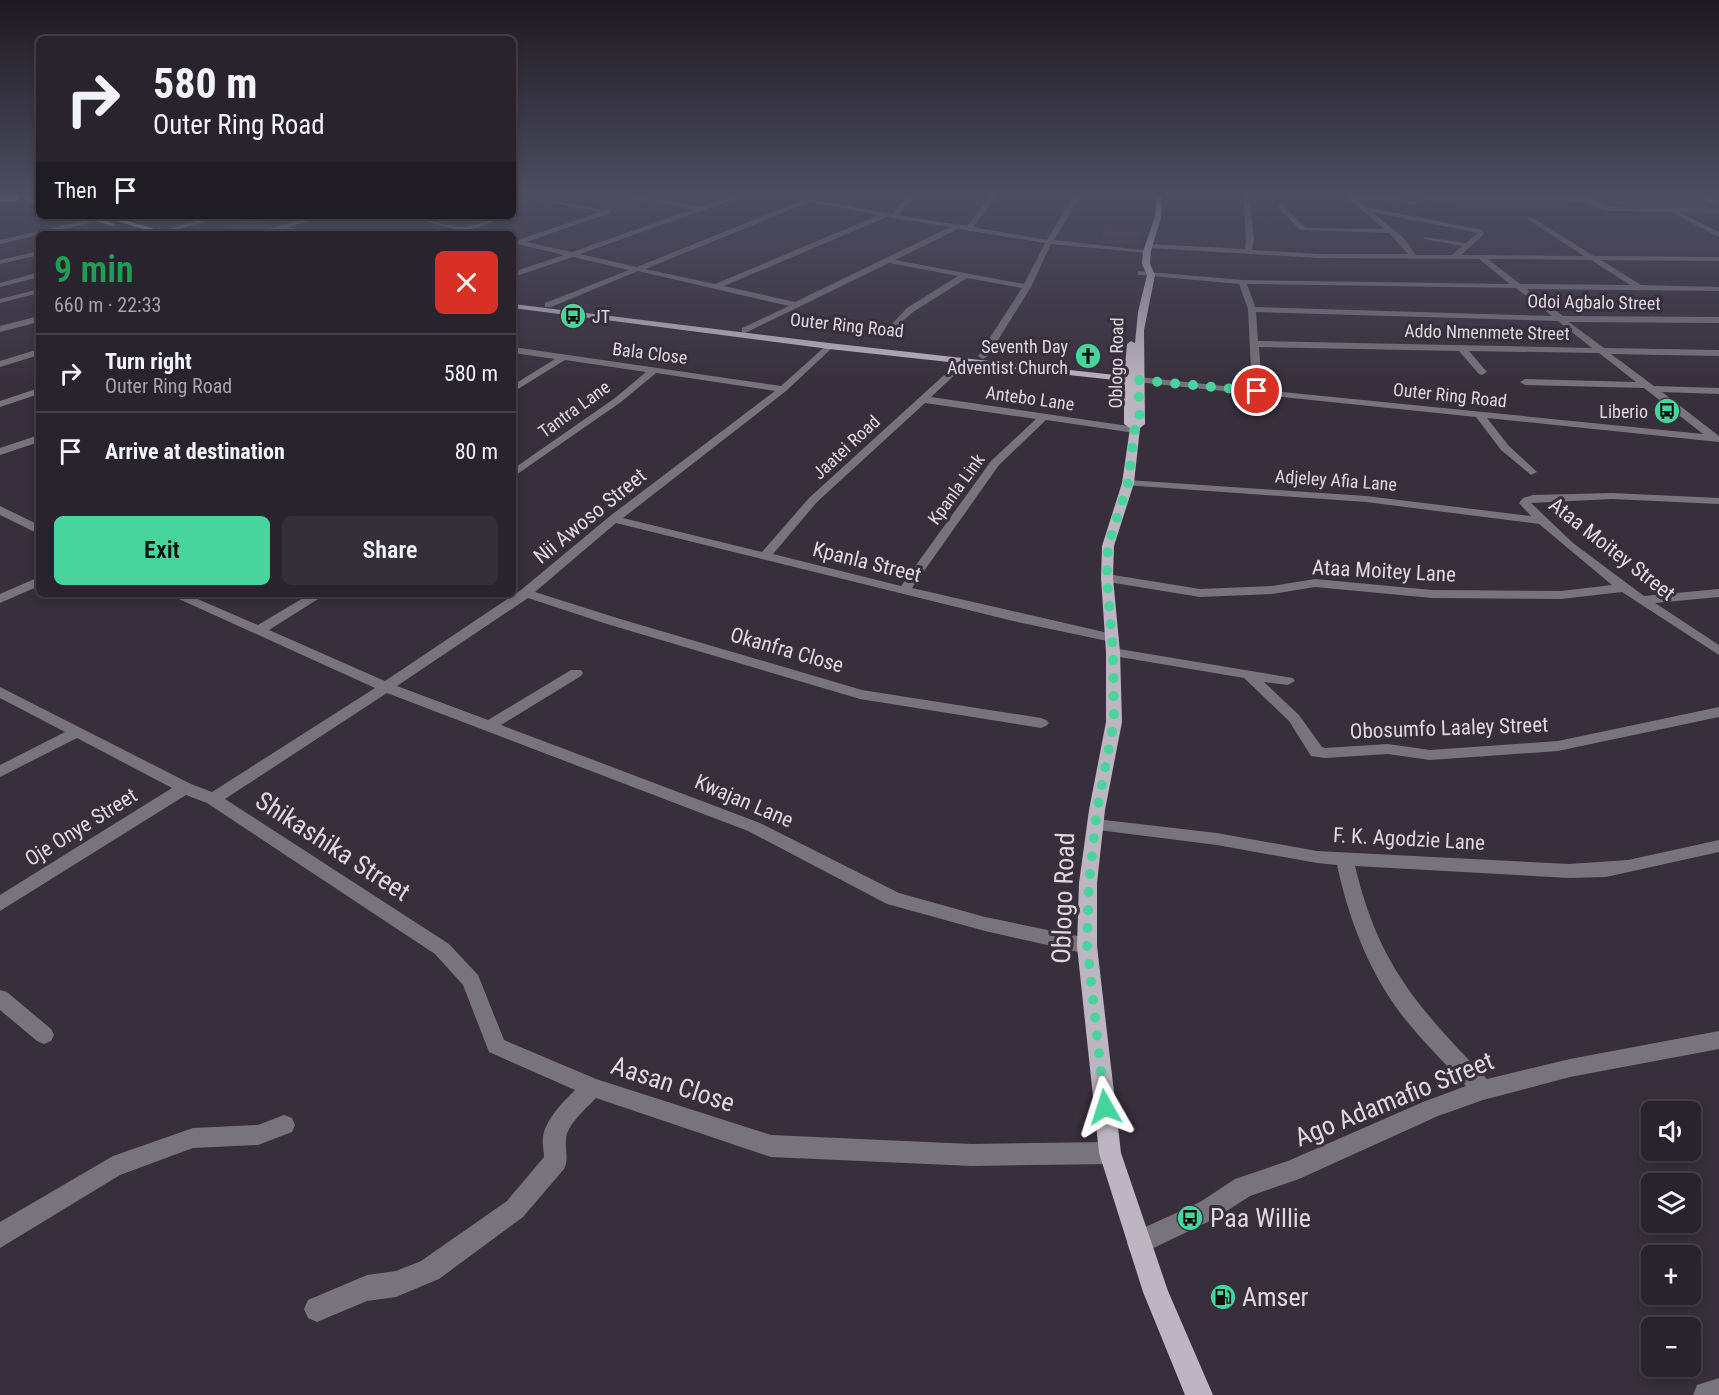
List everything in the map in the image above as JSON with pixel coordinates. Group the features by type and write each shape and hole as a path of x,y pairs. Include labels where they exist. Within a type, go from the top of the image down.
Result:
{"main road":[{"path":"1146,274 1147,258"},
{"name":"Oblogo Road","path":"1146,274 1130,388 1129,424 1135,428 1128,483 1108,546 1107,579 1113,645 1114,722 1096,825 1089,883 1087,945 1110,1153 1156,1292 1199,1395"},
{"name":"Outer Ring Road","path":"516,301 745,330 983,356 1133,376"},
{"name":"Outer Ring Road","path":"516,306 830,346 1133,376"}],"street":[{"path":"0,262 17,258"},
{"path":"516,274 564,258"},
{"path":"595,258 797,305"},
{"path":"548,305 665,258"},
{"path":"718,286 786,258"},
{"path":"745,330 897,258"},
{"path":"983,356 1027,287 1041,258"},
{"path":"1482,258 1717,439"},
{"path":"1594,258 1640,288"},
{"path":"1607,258 1719,259"},
{"path":"891,261 1027,287"},
{"path":"1146,274 1242,282 1719,289"},
{"path":"0,285 36,276"},
{"path":"896,324 910,310 964,276"},
{"path":"1242,282 1252,309 1257,391"},
{"path":"0,301 36,292"},
{"name":"Odoi Agbalo Street","path":"1252,309 1562,320 1719,320"},
{"path":"0,329 36,320"},
{"name":"Addo Nmenmete Street","path":"1254,345 1719,353"},
{"name":"Nii Awoso Street","path":"213,799 387,687 526,593 614,519 783,389 830,346"},
{"path":"1462,348 1482,372"},
{"name":"Bala Close","path":"516,350 783,389"},
{"path":"0,364 36,353"},
{"path":"516,387 562,358"},
{"name":"Jaatei Road","path":"764,557 813,500 957,368"},
{"name":"Tantra Lane","path":"516,472 618,400 654,370"},
{"name":"Outer Ring Road","path":"1133,376 1717,439"},
{"path":"1525,382 1719,391"},
{"path":"3,401 36,392"},
{"name":"Antebo Lane","path":"921,399 1135,428"},
{"path":"1479,415 1505,448 1531,472"},
{"name":"Kpanla Link","path":"905,590 995,464 1044,417"},
{"path":"0,452 36,439"},
{"name":"Adjeley Afia Lane","path":"1128,483 1388,501 1541,521"},
{"name":"Ataa Moitey Street","path":"1719,501 1612,496 1527,500 1525,503 1541,521 1624,588 1719,651"},
{"path":"0,510 36,528"},
{"name":"Kpanla Street","path":"614,519 1013,616 1113,645 1288,681"},
{"name":"Ataa Moitey Lane","path":"1107,579 1200,593 1272,590 1315,583 1432,594 1562,595 1624,588"},
{"path":"0,599 36,582"},
{"name":"Okanfra Close","path":"526,593 612,621 860,694 1041,723"},
{"path":"1642,600 1719,593"},
{"name":"Kwajan Lane","path":"182,597 387,687 754,826 894,899 984,924 1087,945"},
{"path":"258,631 314,597"},
{"path":"489,726 576,673"},
{"name":"Obosumfo Laaley Street","path":"1248,674 1294,718 1317,752 1325,753 1388,749 1430,754 1558,746 1719,712"},
{"name":"Shikashika Street","path":"0,692 185,788 213,799 442,949 471,981 496,1046 592,1087"},
{"path":"0,772 77,732"},
{"name":"Oje Onye Street","path":"0,904 185,788"},
{"name":"F. K. Agodzie Lane","path":"1096,825 1217,839 1281,852 1345,859 1569,871 1606,870 1719,846"},
{"path":"1345,859 1356,905 1384,972 1431,1034 1483,1090"},
{"path":"0,998 44,1035"},
{"name":"Ago Adamafio Street","path":"1139,1243 1208,1210 1243,1187 1291,1171 1431,1109 1483,1090 1570,1068 1719,1040"},
{"name":"Aasan Close","path":"317,1309 367,1288 396,1284 430,1270 515,1209 556,1161 554,1136 569,1111 592,1087 771,1146 972,1155 1110,1153"},
{"path":"0,1236 113,1167 193,1138 258,1135 284,1125"},
{"path":"1707,1395 1719,1391"}],"place":[{"name":"JT","path":"573,316"},
{"name":"Seventh Day Adventist Church","path":"1088,356"},
{"name":"Liberio","path":"1667,411"},
{"name":"Paa Willie","path":"1190,1218"},
{"name":"Amser","path":"1223,1297"}],"route":[{"path":"1105,1107 1087,945 1089,883 1097,810 1114,722 1113,652 1107,579 1108,546 1128,483 1135,427 1140,424 1138,380 1257,391"}]}
